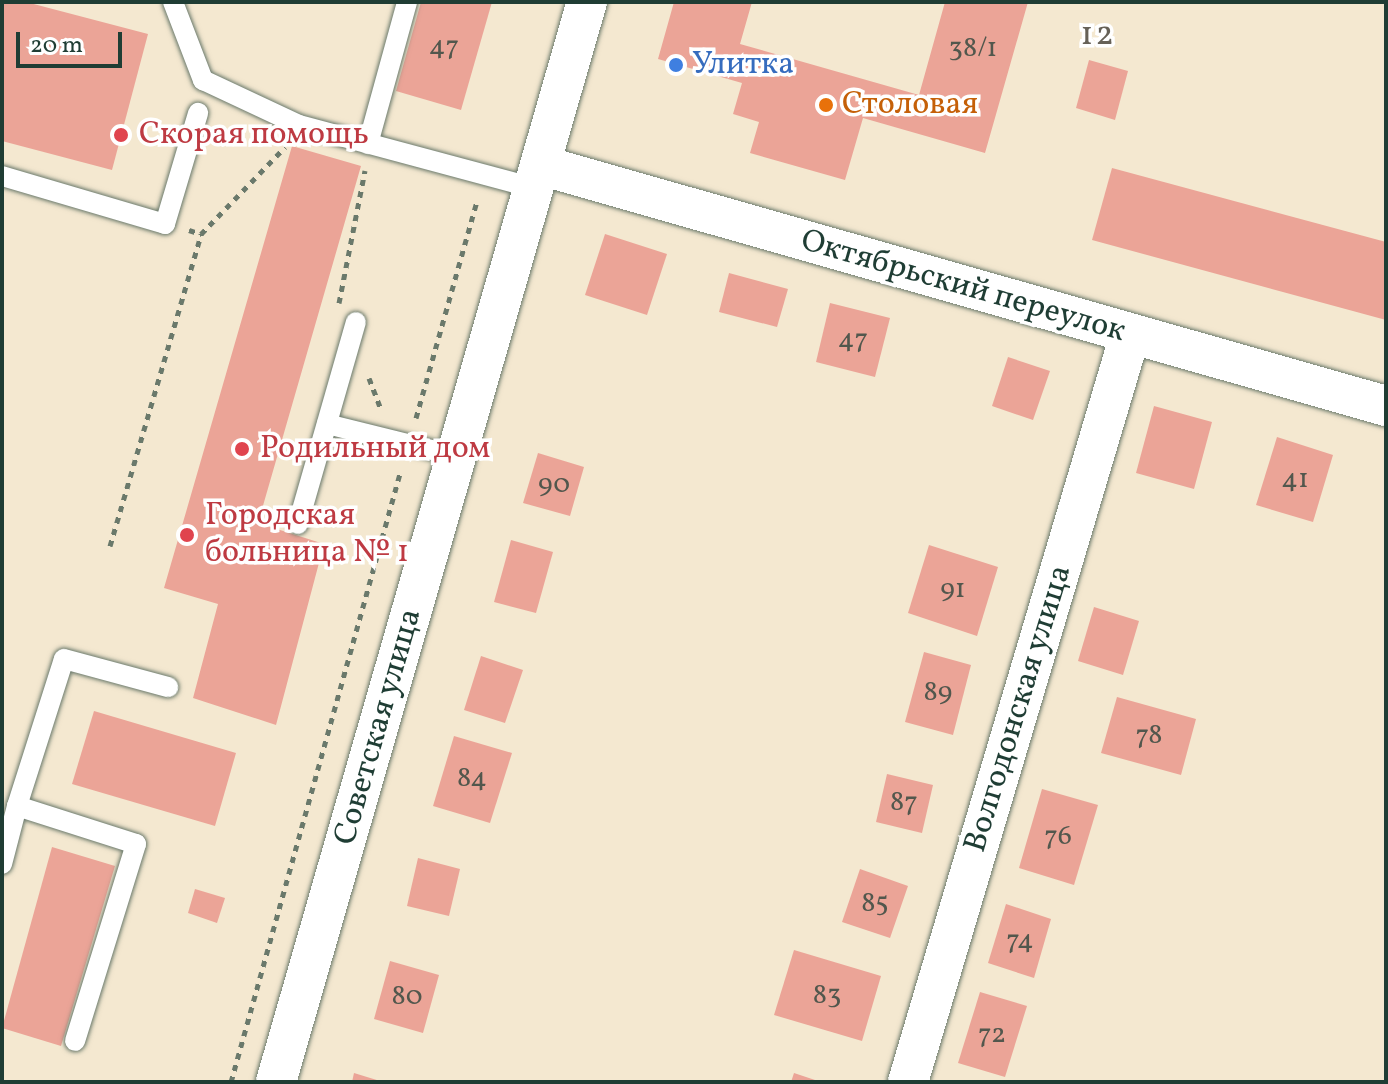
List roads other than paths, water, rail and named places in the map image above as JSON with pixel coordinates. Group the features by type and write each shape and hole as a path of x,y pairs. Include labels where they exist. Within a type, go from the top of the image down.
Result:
{"street":[{"name":"Советская улица","path":"276,1082 587,2"},
{"name":"Октябрьский переулок","path":"537,176 1386,406"},
{"name":"Волгодонская улица","path":"908,1082 1130,335"}],"lane":[{"path":"173,2 203,80 367,154 484,175 537,176"},
{"path":"367,154 407,2"},
{"path":"2,176 165,224 198,113"},
{"path":"298,524 354,330"},
{"path":"327,424 410,438 456,456"},
{"path":"2,864 17,806 64,659 168,687"},
{"path":"17,806 136,844 75,1041"}],"place":[{"name":"Улитка","path":"676,65"},
{"name":"Столовая","path":"826,105"},
{"name":"Скорая помощь","path":"121,135"},
{"name":"Родильный дом","path":"242,449"},
{"name":"Городская больница № 1","path":"187,535"}],"district":[{"name":"12","path":"1098,36"}]}
